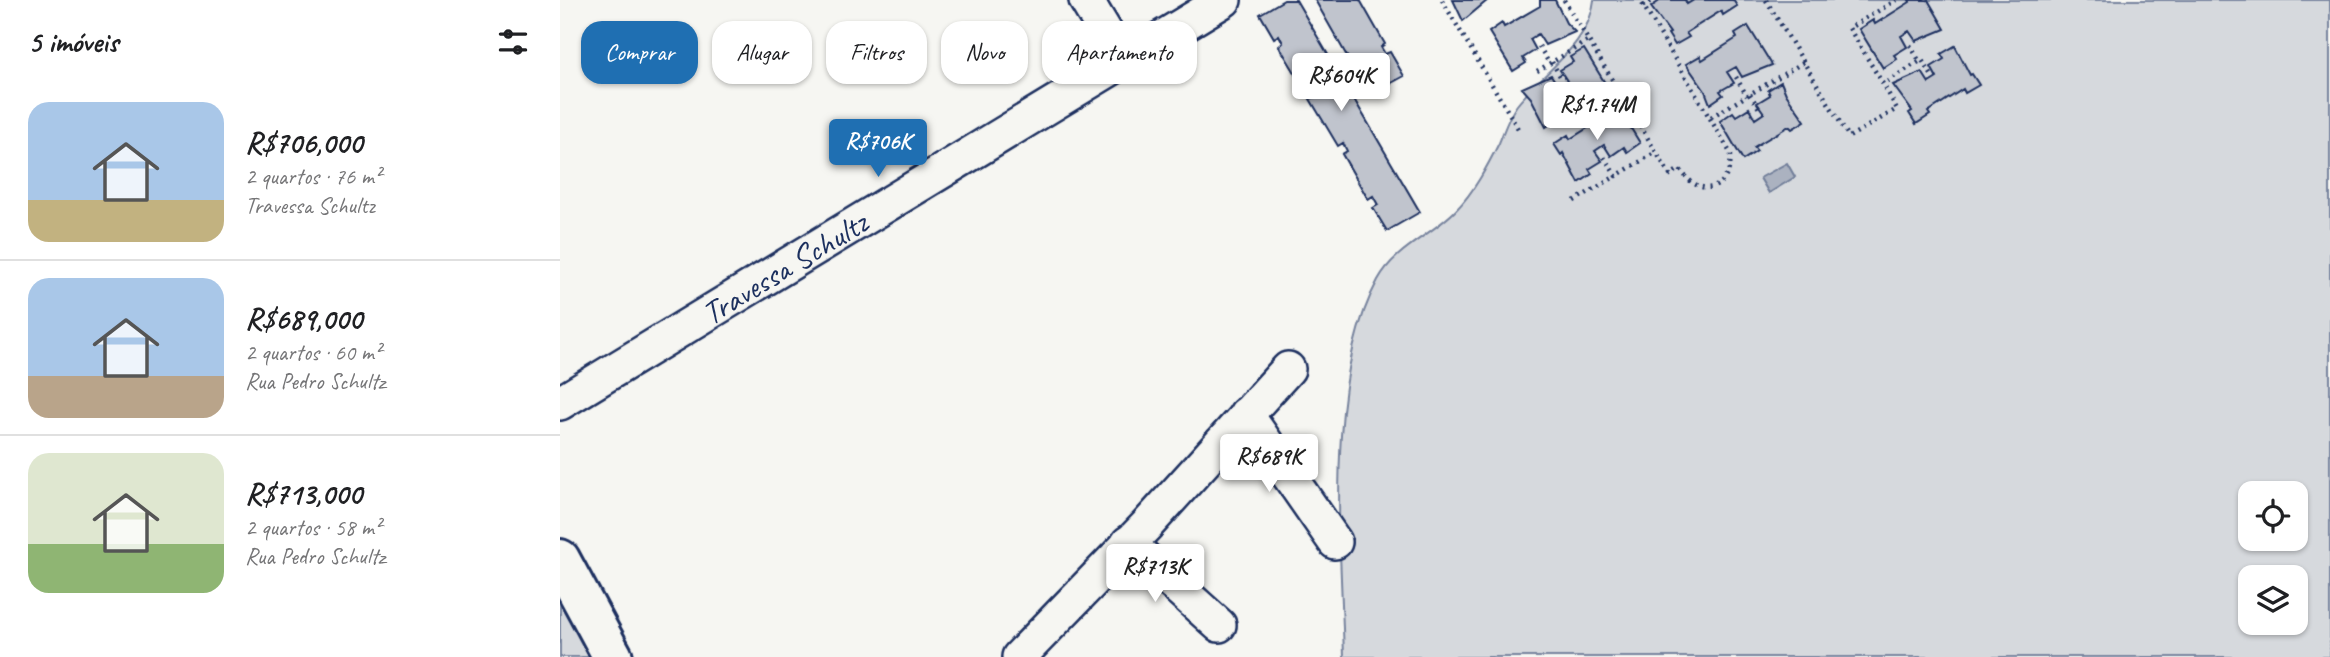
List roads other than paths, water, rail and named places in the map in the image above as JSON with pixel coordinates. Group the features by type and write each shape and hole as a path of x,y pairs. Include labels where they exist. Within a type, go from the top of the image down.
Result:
{"main road":[{"path":"560,559 613,657"}],"street":[{"path":"1086,0 1099,21"},
{"name":"Travessa Schultz","path":"1191,21 1224,0"},
{"name":"Travessa Schultz","path":"560,403 1089,84"},
{"path":"1019,657 1288,369"},
{"path":"1246,415 1335,542"},
{"path":"1128,543 1219,625"}]}
